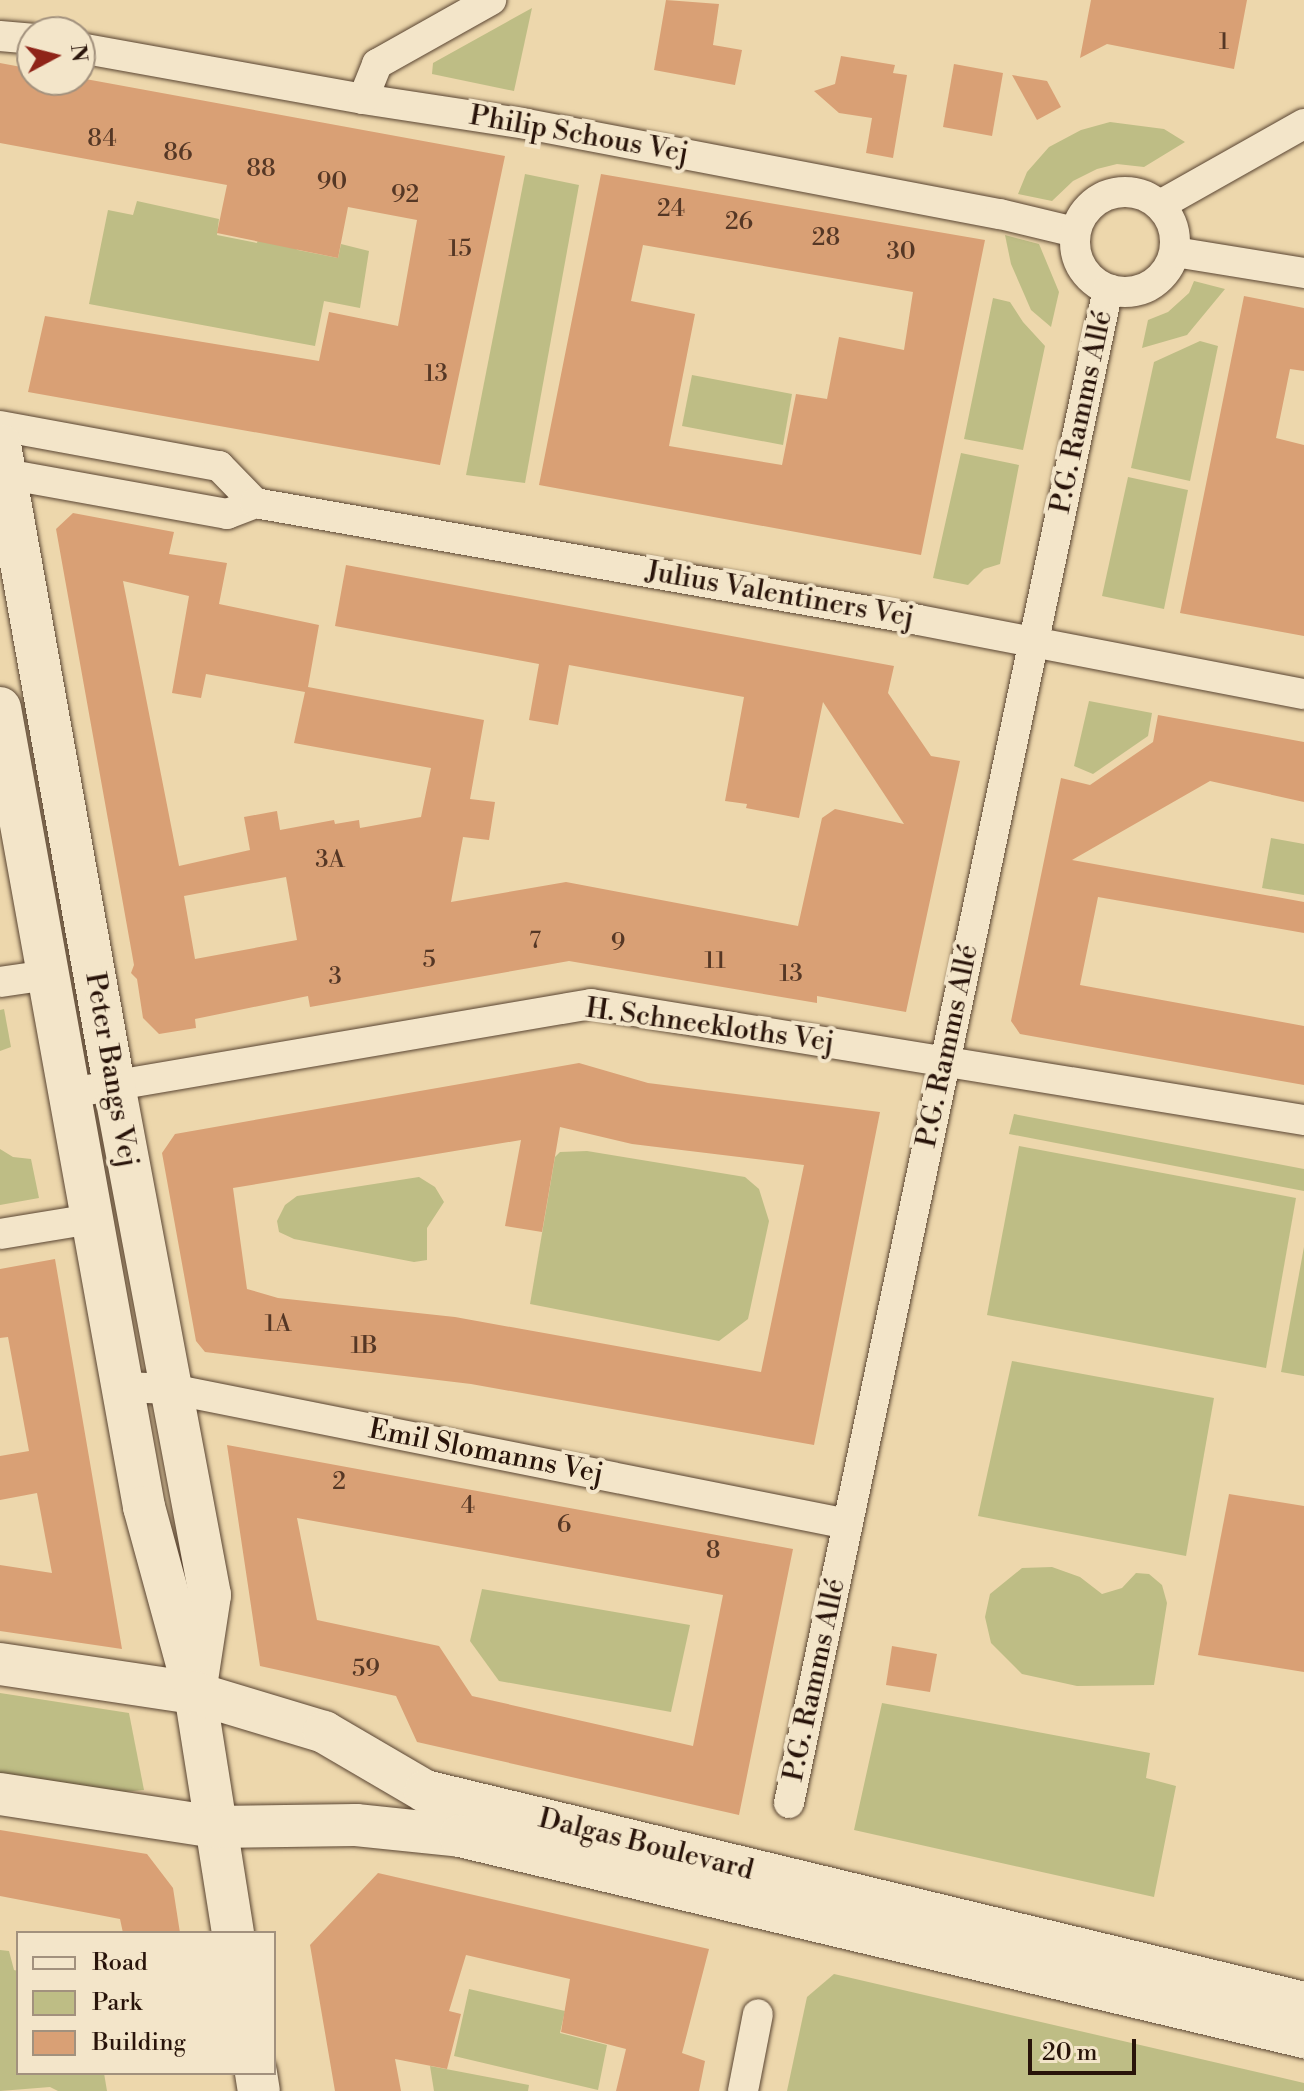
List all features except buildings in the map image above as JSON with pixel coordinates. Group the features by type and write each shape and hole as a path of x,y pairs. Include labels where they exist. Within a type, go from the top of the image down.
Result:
{"street":[{"path":"363,99 377,64 491,0"},
{"name":"Philip Schous Vej","path":"96,51 363,99 527,124 1000,214 1075,232"},
{"path":"1160,205 1304,124"},
{"path":"1128,191 1145,195 1160,205 1176,235 1175,252 1166,272 1150,286 1129,292 1108,289 1092,280 1081,267 1075,250 1075,232 1082,215 1094,202 1110,193 1128,191"},
{"path":"1175,252 1304,273"},
{"name":"P.G. Ramms Allé","path":"789,1803 1108,289"},
{"path":"0,426 219,466 255,503"},
{"name":"Julius Valentiners Vej","path":"2,465 227,514 255,503 1034,642 1304,694"},
{"name":"Peter Bangs Vej","path":"2,465 10,560 93,967 210,1595 195,1693"},
{"name":"Peter Bangs Vej","path":"0,708 144,1507 195,1693 233,1931"},
{"path":"0,982 93,967"},
{"name":"H. Schneekloths Vej","path":"70,1093 591,1004 1304,1120"},
{"path":"0,1234 137,1211"},
{"name":"Emil Slomanns Vej","path":"123,1387 171,1389 848,1524"},
{"name":"Dalgas Boulevard","path":"0,1664 195,1693 324,1732 425,1791 1304,2003"},
{"name":"Dalgas Boulevard","path":"0,1794 215,1827 356,1825 460,1836 1304,2037"},
{"path":"743,2091 758,2014"}],"green space":[{"path":"532,8 514,91 432,74 433,63"},
{"path":"1110,122 1164,129 1185,142 1144,167 1117,164 1097,169 1073,181 1052,201 1018,194 1027,172 1049,147 1081,130"},
{"path":"525,174 579,185 525,483 466,475"},
{"path":"137,201 219,219 217,235 257,243 261,229 298,250 338,258 341,244 369,251 360,308 324,301 315,346 89,304 108,210 133,215"},
{"path":"1005,235 1039,244 1059,292 1051,327 1031,310 1011,264"},
{"path":"1194,281 1225,289 1187,335 1142,348 1148,320 1168,312 1189,293"},
{"path":"993,298 1010,302 1045,346 1023,450 964,439"},
{"path":"1200,341 1218,346 1190,481 1131,468 1154,362"},
{"path":"692,375 792,394 783,445 682,426"},
{"path":"961,453 1019,465 1000,564 984,569 968,585 933,578"},
{"path":"1128,477 1188,490 1164,609 1102,596"},
{"path":"1089,701 1152,713 1148,736 1093,774 1074,766"},
{"path":"1271,838 1304,844 1304,895 1262,888"},
{"path":"4,1009 11,1047 0,1051 0,1010"},
{"path":"1014,1114 1304,1169 1304,1191 1009,1134"},
{"path":"1019,1146 1296,1198 1266,1368 987,1315"},
{"path":"0,1149 13,1157 31,1159 39,1198 0,1205"},
{"path":"587,1151 745,1177 759,1189 769,1221 748,1319 719,1341 530,1304 555,1157 560,1152"},
{"path":"419,1177 435,1187 444,1202 427,1228 427,1260 414,1262 294,1239 279,1232 277,1221 285,1205 297,1196"},
{"path":"1304,1247 1304,1376 1281,1372"},
{"path":"1012,1361 1214,1398 1186,1556 978,1516"},
{"path":"1052,1567 1080,1577 1102,1594 1122,1588 1136,1573 1149,1574 1162,1585 1167,1603 1154,1685 1077,1686 1022,1674 991,1643 985,1617 990,1594 1022,1568"},
{"path":"482,1589 690,1625 671,1712 499,1681 470,1641"},
{"path":"0,1693 129,1713 144,1790 123,1792 0,1773"},
{"path":"882,1703 1150,1753 1146,1778 1176,1786 1154,1897 854,1830"},
{"path":"0,1950 9,1951 16,1970 16,2075 104,2075 107,2091 58,2091 50,2087 0,2091"},
{"path":"834,1974 1304,2083 1304,2091 787,2091 807,1997"},
{"path":"469,1989 565,2011 560,2033 607,2045 598,2090 454,2056"},
{"path":"430,2066 529,2085 528,2091 434,2091"}]}
